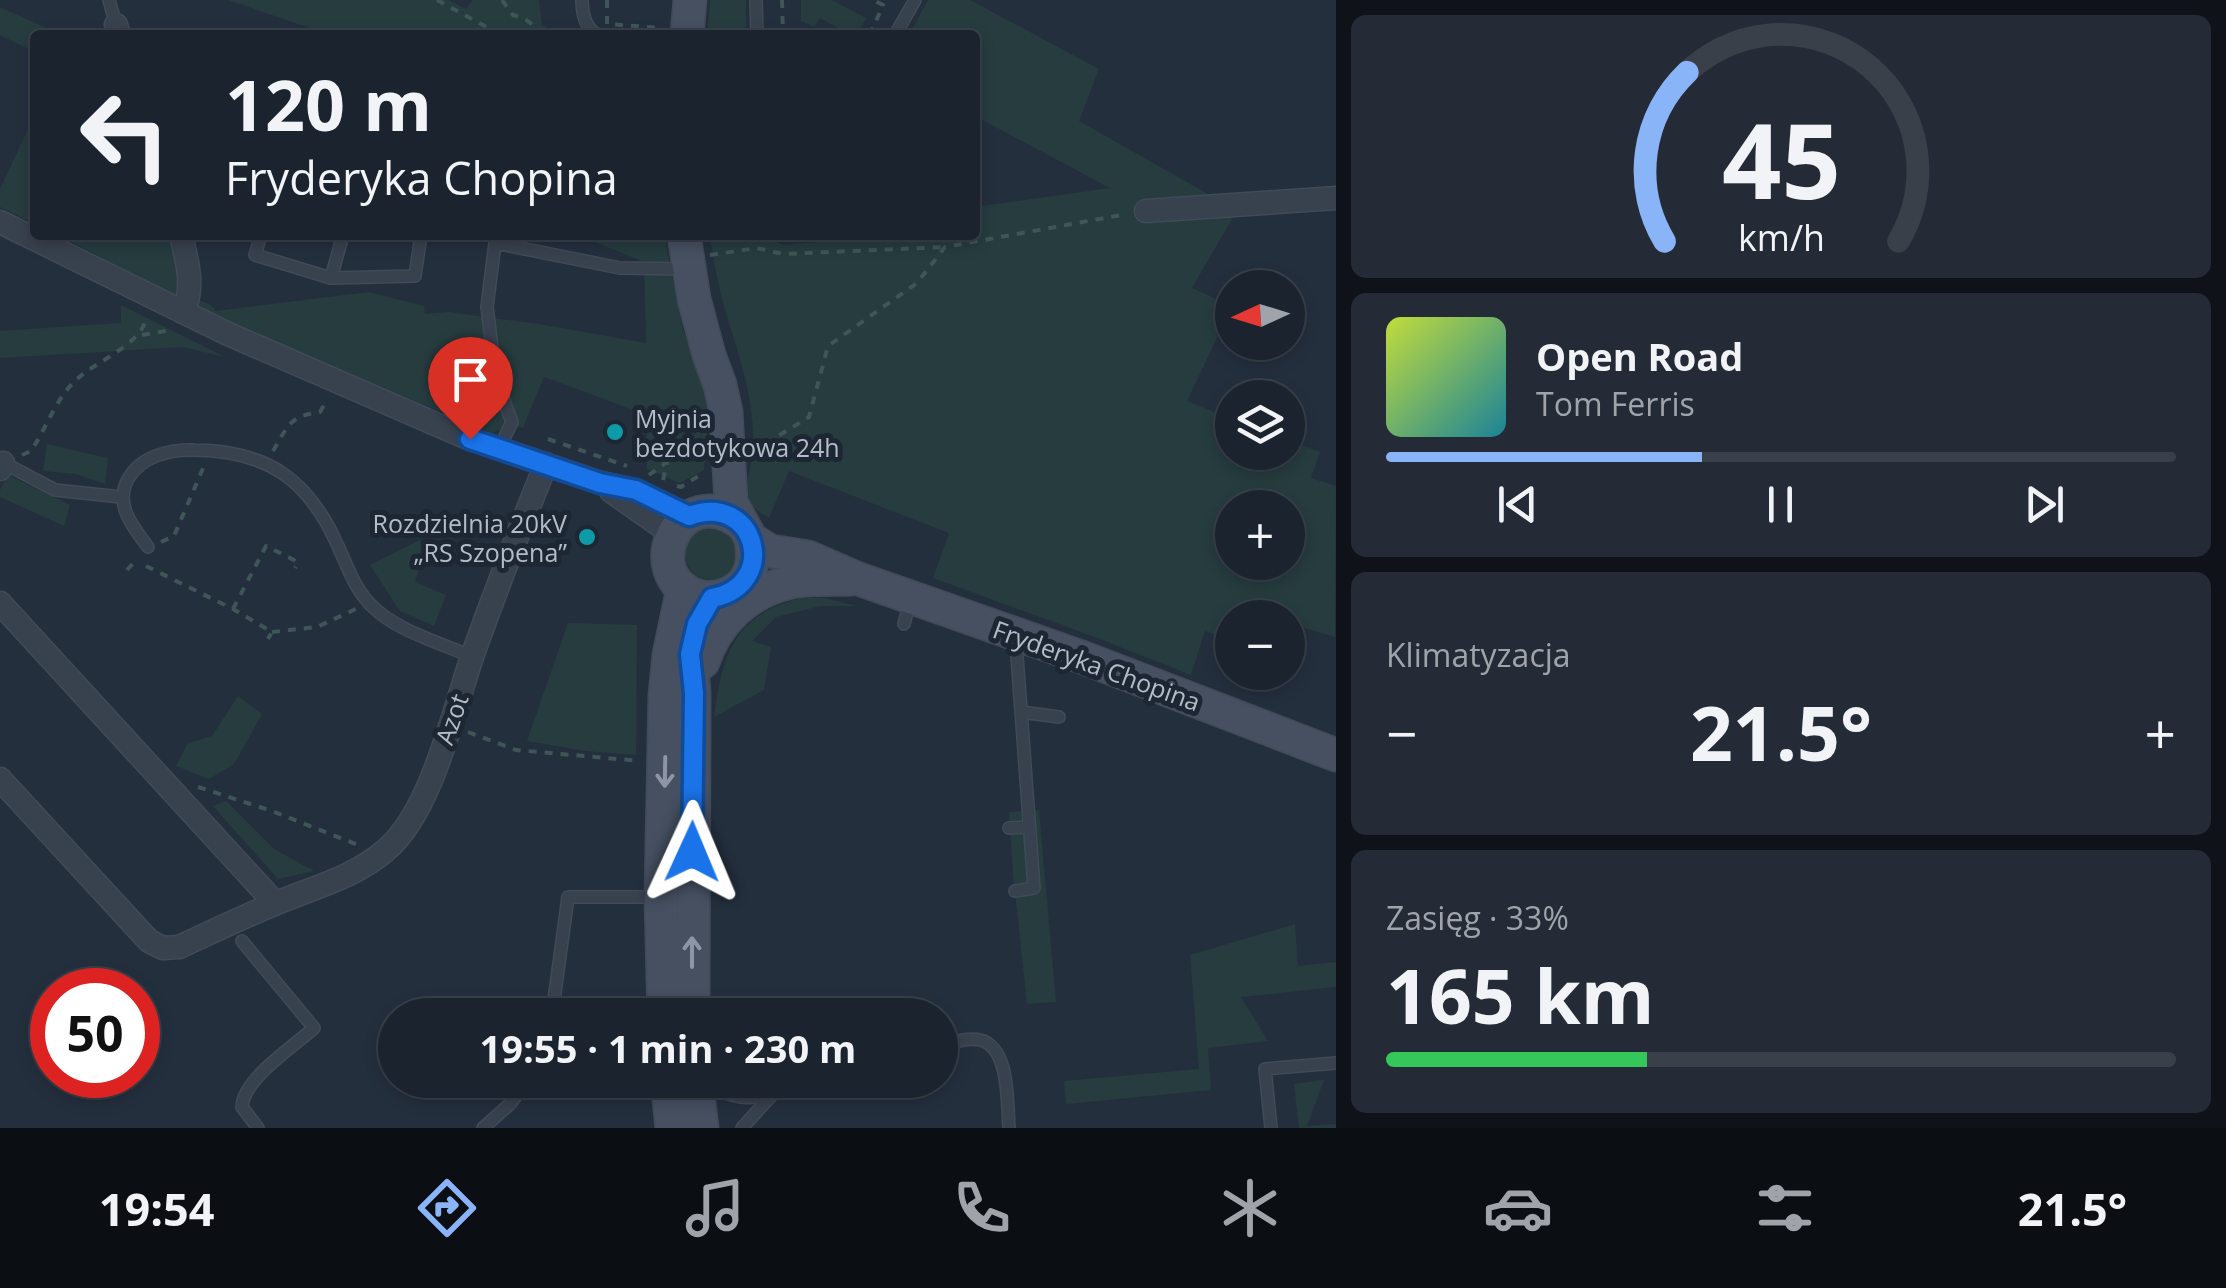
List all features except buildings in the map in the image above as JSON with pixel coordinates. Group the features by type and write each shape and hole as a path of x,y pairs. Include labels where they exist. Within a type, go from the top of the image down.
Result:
{"main road":[{"path":"678,30 690,0"},
{"path":"692,253 701,327 726,412 731,502 748,545 744,582 724,596 698,593 674,577 667,548 687,521 725,438"},
{"name":"Fryderyka Chopina","path":"687,521 716,511 730,515 748,545 808,556 856,578 908,611 1022,636 1336,755"},
{"path":"694,693 716,631 741,604 788,582 856,578"},
{"path":"667,998 687,891 694,693 690,654 697,624 698,593"},
{"path":"691,998 687,891 666,695 669,655 698,593"},
{"path":"669,1098 672,1128"},
{"path":"698,1098 702,1128"}],"street":[{"path":"1146,211 1336,198"},
{"name":"Fryderyka Chopina","path":"0,222 30,239"},
{"name":"Fryderyka Chopina","path":"33,240 179,321 340,383 470,439 600,483 636,490 687,521"},
{"path":"179,321 190,289 182,240"},
{"name":"Azot","path":"0,779 156,945 179,946 370,863 406,830 417,810 546,464"},
{"path":"0,602 276,904"}],"lane":[{"path":"109,0 118,30"},
{"path":"582,0 584,21 591,30"},
{"path":"756,0 757,30"},
{"path":"898,30 914,0"},
{"path":"260,240 255,255 330,278 415,276 420,240"},
{"path":"330,278 341,240"},
{"path":"499,449 512,422 496,380 488,306 495,242 620,268 669,270 692,253"},
{"path":"148,548 128,520 122,497 129,477 146,460 177,450 211,450 252,458 286,474 315,502 355,584 369,603 388,620 472,656"},
{"path":"1,464 54,490 122,497"},
{"path":"1014,891 1034,888 1017,656 1022,636"},
{"path":"1021,712 1059,717"},
{"path":"1009,828 1029,827"},
{"path":"554,998 568,897 687,891"},
{"path":"242,941 314,1028 250,1084 242,1096 242,1108 258,1128"},
{"path":"958,1041 980,1040 999,1054 1009,1128"},
{"path":"1271,1128 1265,1070 1336,1063"},
{"path":"483,1128 514,1098"},
{"path":"742,1128 769,1098"}],"path":[{"path":"438,0 492,30"},
{"path":"502,0 513,14 539,30"},
{"path":"608,0 607,24 667,30"},
{"path":"782,0 783,30"},
{"path":"872,30 883,5 874,0"},
{"path":"692,253 756,248 783,254 945,247 1146,211"},
{"path":"703,474 681,487 650,475 678,454 700,427 725,438 808,416 828,346 918,283 945,247"},
{"path":"144,330 146,309"},
{"path":"137,336 179,321"},
{"path":"1,464 31,451 66,390 92,366 154,324"},
{"path":"265,464 290,423 303,414 320,412 330,393"},
{"path":"548,439 635,469"},
{"path":"148,548 174,536 211,450"},
{"path":"663,480 667,463"},
{"path":"232,609 266,546 298,562 295,568"},
{"path":"146,566 272,632 317,627 369,603"},
{"path":"268,639 272,632"},
{"path":"449,726 516,750 647,761"},
{"path":"196,786 272,810 360,846"}],"green space":[{"path":"228,0 449,0 466,9 473,0 539,0 542,24 550,30 315,30"},
{"path":"710,0 746,0 744,30 707,30"},
{"path":"801,0 832,0 866,18 860,30 842,30 820,18 814,27 801,21"},
{"path":"928,0 970,0 1099,69 1079,121 1208,194 1233,217 1192,288 1215,298 1215,342 1187,401 1215,412 1215,470 1305,470 1305,446 1320,452 1311,478 1336,486 1335,637 1305,628 1305,600 1215,600 1215,635 1205,631 1191,675 933,578 949,533 789,471 769,518 752,504 748,488 753,446 751,405 719,288 711,240 774,240 782,245 840,240 980,240 980,206 1110,188 980,119 980,30 912,30"},
{"path":"0,7 51,30 30,30 30,50 0,35"},
{"path":"29,127 30,222 0,207 0,189"},
{"path":"68,240 172,240 180,265 179,292 211,305 216,311 369,292 424,306 425,314 448,312 646,343 644,262 590,240 665,240 682,326 704,387 708,414 704,470 680,483 647,469 647,415 544,377 523,428 513,425 491,433 212,315"},
{"path":"121,305 225,357 183,347 0,358 0,331 121,323"},
{"path":"47,444 108,458 105,484 76,474 43,471"},
{"path":"8,475 70,505 64,526 0,497"},
{"path":"711,528 730,535 737,554 730,573 711,580 692,573 685,554 692,535"},
{"path":"420,540 424,555 415,582 446,595 434,626 400,611 370,565"},
{"path":"802,598 824,598 857,606 820,606 776,617 752,641 771,647 764,690 714,717 727,656 746,626 779,605"},
{"path":"568,623 637,625 636,755 527,741"},
{"path":"238,696 262,714 234,764 209,779 176,766 188,743 212,736"},
{"path":"226,801 274,849 314,871 278,879 213,806"},
{"path":"1039,810 1056,1002 1027,1004 1009,812"},
{"path":"1295,924 1298,966 1336,962 1336,987 1241,997 1268,1041 1208,1048 1211,1090 1066,1104 1064,1081 1199,1069 1190,955"},
{"path":"1324,1080 1307,1126 1336,1124 1336,1128 1299,1128 1294,1084"}],"place":[{"name":"Myjnia bezdotykowa 24h","path":"615,432"},
{"name":"Rozdzielnia 20kV „RS Szopena”","path":"587,537"}],"route":[{"path":"470,439 600,483 636,490 689,516 716,511 730,515 742,524 751,540 754,555 750,571 735,590 712,598 706,606 690,654 694,693 692,852"}]}
